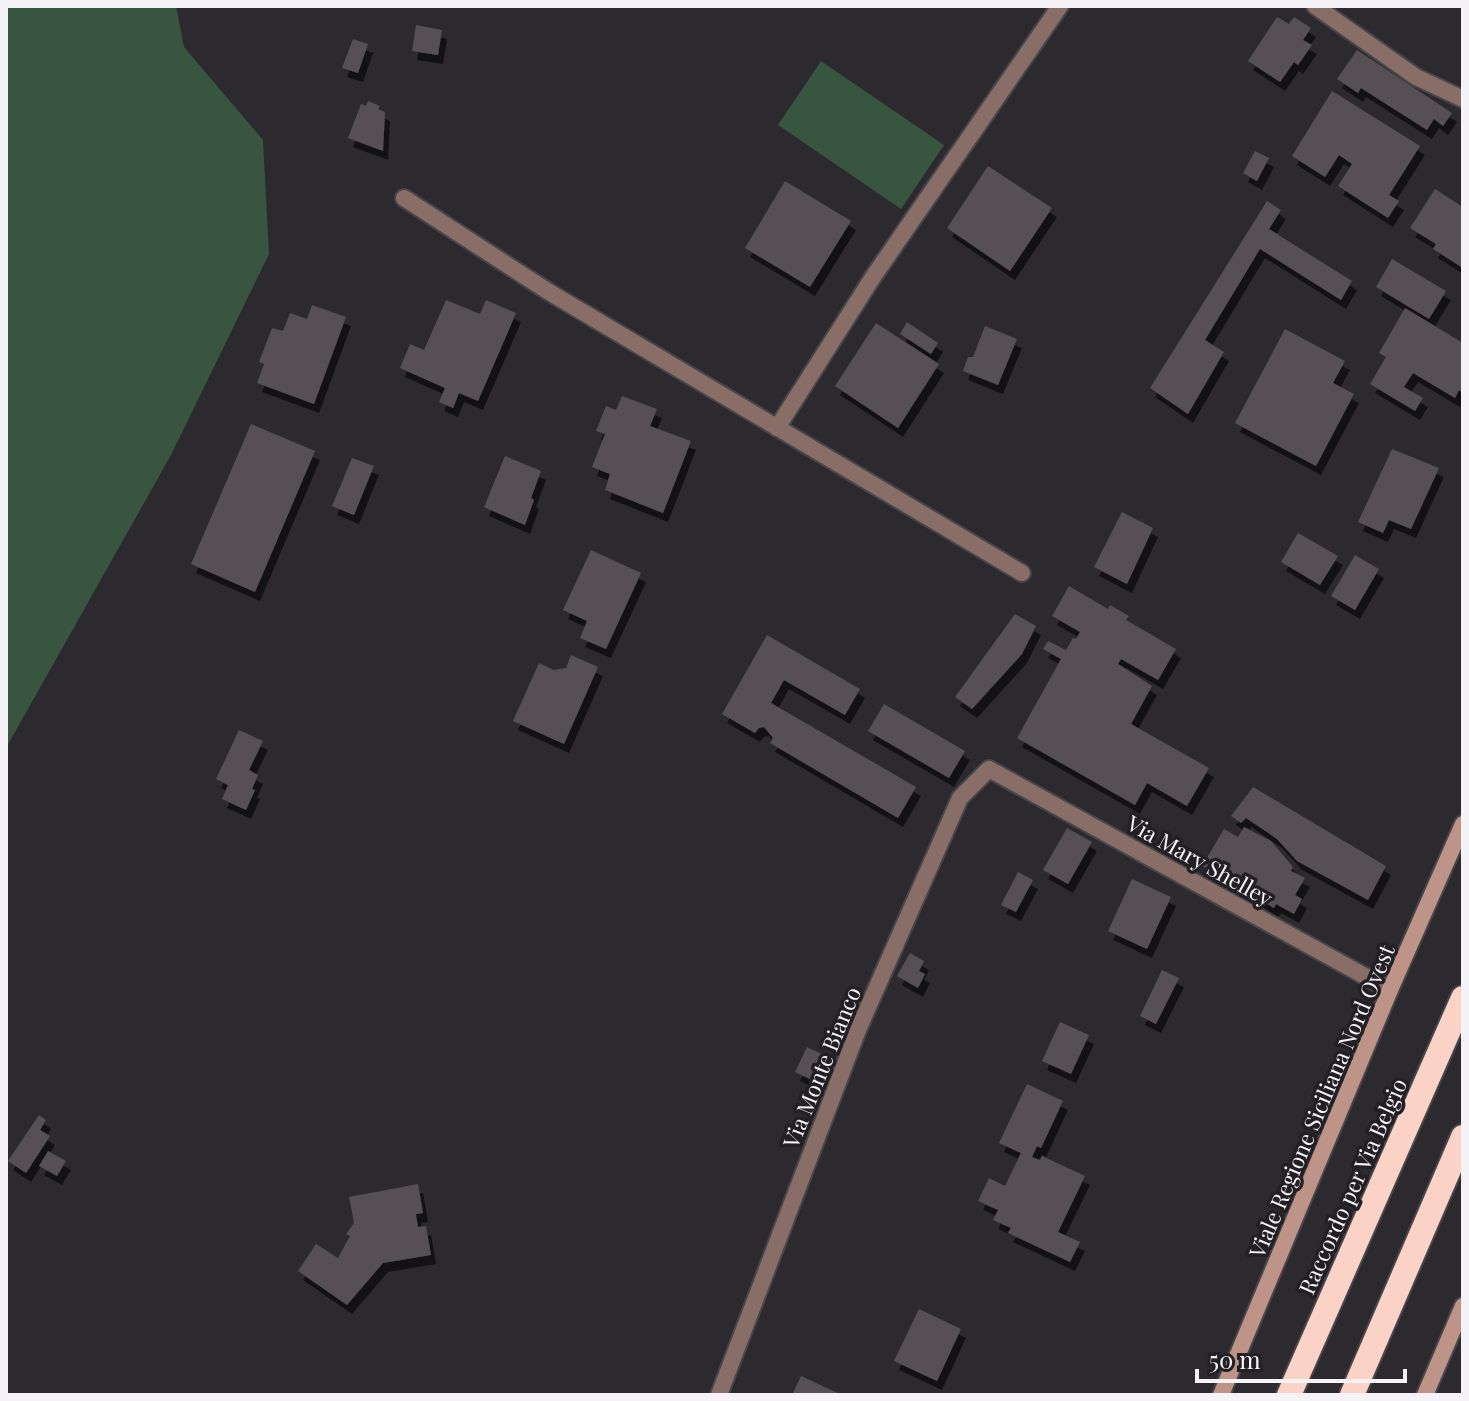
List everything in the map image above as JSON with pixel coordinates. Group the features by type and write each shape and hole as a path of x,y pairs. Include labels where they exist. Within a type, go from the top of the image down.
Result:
{"highway":[{"name":"Raccordo per Via Belgio","path":"1289,1395 1463,998"},
{"path":"1352,1395 1463,1137"}],"street":[{"path":"777,428 873,277 1060,6"},
{"path":"1315,6 1416,77 1463,99"},
{"path":"404,198 549,292 1022,573"},
{"name":"Via Mary Shelley","path":"989,769 1390,990"},
{"name":"Via Monte Bianco","path":"719,1395 858,1030 960,798 989,769"},
{"name":"Viale Regione Siciliana Nord Ovest","path":"1221,1395 1390,990 1463,824"},
{"path":"1425,1395 1463,1306"}],"green space":[{"path":"6,6 176,6 184,47 263,140 269,254 171,455 6,748"},
{"path":"821,61 944,145 901,209 778,125"}],"building":[{"path":"1277,17 1289,24 1294,17 1311,28 1303,40 1312,45 1298,65 1294,62 1280,82 1248,61"},
{"path":"416,25 442,30 438,55 412,51"},
{"path":"353,39 368,44 358,73 342,68"},
{"path":"1357,50 1452,113 1443,126 1434,119 1427,130 1361,88 1358,93 1337,79"},
{"path":"1332,91 1420,146 1389,195 1399,201 1388,218 1338,186 1352,164 1339,155 1325,177 1292,156"},
{"path":"368,101 385,112 383,151 348,138 361,104 366,106"},
{"path":"1255,151 1269,158 1257,181 1243,173"},
{"path":"988,166 1052,208 1010,271 947,228"},
{"path":"785,181 851,221 810,287 745,248"},
{"path":"1435,189 1463,207 1463,268 1433,249 1436,244 1410,228"},
{"path":"1267,201 1281,210 1269,229 1352,281 1341,300 1260,249 1205,340 1224,352 1188,414 1150,388"},
{"path":"1392,259 1446,291 1429,319 1376,287"},
{"path":"446,300 480,314 486,300 516,313 478,401 459,393 453,408 439,402 445,388 400,368 410,344 424,350"},
{"path":"312,305 346,317 314,404 257,383 264,364 259,362 272,328 283,331 290,313 307,319"},
{"path":"1405,308 1463,343 1463,393 1459,390 1455,398 1413,373 1404,387 1423,398 1415,411 1370,384 1386,357 1379,353"},
{"path":"907,322 938,343 931,354 900,334"},
{"path":"876,323 939,364 898,428 835,386"},
{"path":"985,326 1017,339 998,385 963,371 968,357 973,357"},
{"path":"1285,329 1345,361 1333,383 1354,394 1316,466 1235,423"},
{"path":"622,396 657,409 650,426 691,441 663,513 605,490 610,474 592,467 605,434 596,431 606,406 616,410"},
{"path":"251,424 315,451 255,592 191,564"},
{"path":"1392,449 1439,468 1411,529 1389,520 1383,533 1358,522"},
{"path":"505,456 541,471 525,525 484,507"},
{"path":"352,458 374,466 354,515 332,506"},
{"path":"1122,512 1153,528 1127,584 1094,567"},
{"path":"1298,533 1338,556 1320,585 1281,562"},
{"path":"591,550 641,573 606,649 580,638 587,621 563,610"},
{"path":"1355,555 1379,569 1355,610 1331,596"},
{"path":"1069,586 1108,609 1110,605 1129,616 1126,620 1176,649 1158,680 1121,659 1118,664 1152,686 1131,724 1209,768 1187,806 1147,783 1135,805 1017,738 1061,659 1043,649 1048,641 1066,650 1080,632 1052,616"},
{"path":"1015,614 1036,626 1022,654 972,709 955,697"},
{"path":"767,635 860,689 845,715 784,680 771,703 916,787 898,818 770,743 773,738 764,727 755,733 722,714"},
{"path":"571,655 598,667 564,744 513,721 539,663 554,670 566,668"},
{"path":"884,704 965,751 949,778 868,731"},
{"path":"239,730 263,741 249,770 258,775 246,810 222,799 228,785 216,779"},
{"path":"1253,787 1386,866 1368,900 1297,861 1277,839 1246,818 1241,823 1231,816"},
{"path":"1244,827 1271,841 1293,867 1291,871 1305,878 1295,895 1302,899 1294,914 1276,904 1274,908 1202,866 1224,829 1238,837"},
{"path":"1067,828 1092,842 1068,884 1043,870"},
{"path":"1018,872 1033,880 1016,912 1001,905"},
{"path":"1132,879 1171,897 1147,949 1108,931"},
{"path":"910,953 924,961 919,971 925,974 918,988 897,976"},
{"path":"1162,970 1179,978 1156,1024 1140,1016"},
{"path":"1060,1022 1089,1035 1071,1074 1042,1061"},
{"path":"807,1047 836,1061 824,1086 795,1072"},
{"path":"1027,1084 1063,1101 1041,1148 1037,1146 1032,1157 1040,1160 1042,1156 1085,1176 1058,1232 1080,1242 1070,1262 1008,1233 1011,1228 993,1220 998,1210 978,1201 989,1178 1005,1186 1021,1153 999,1143"},
{"path":"39,1115 46,1120 40,1130 50,1136 26,1173 8,1161"},
{"path":"48,1151 66,1161 57,1176 39,1166"},
{"path":"418,1184 423,1213 416,1214 418,1227 426,1226 431,1255 383,1263 347,1305 298,1271 316,1244 338,1258 350,1236 346,1234 354,1223 349,1197"},
{"path":"919,1309 961,1329 937,1381 894,1361"},
{"path":"801,1376 842,1395 792,1395"}]}
